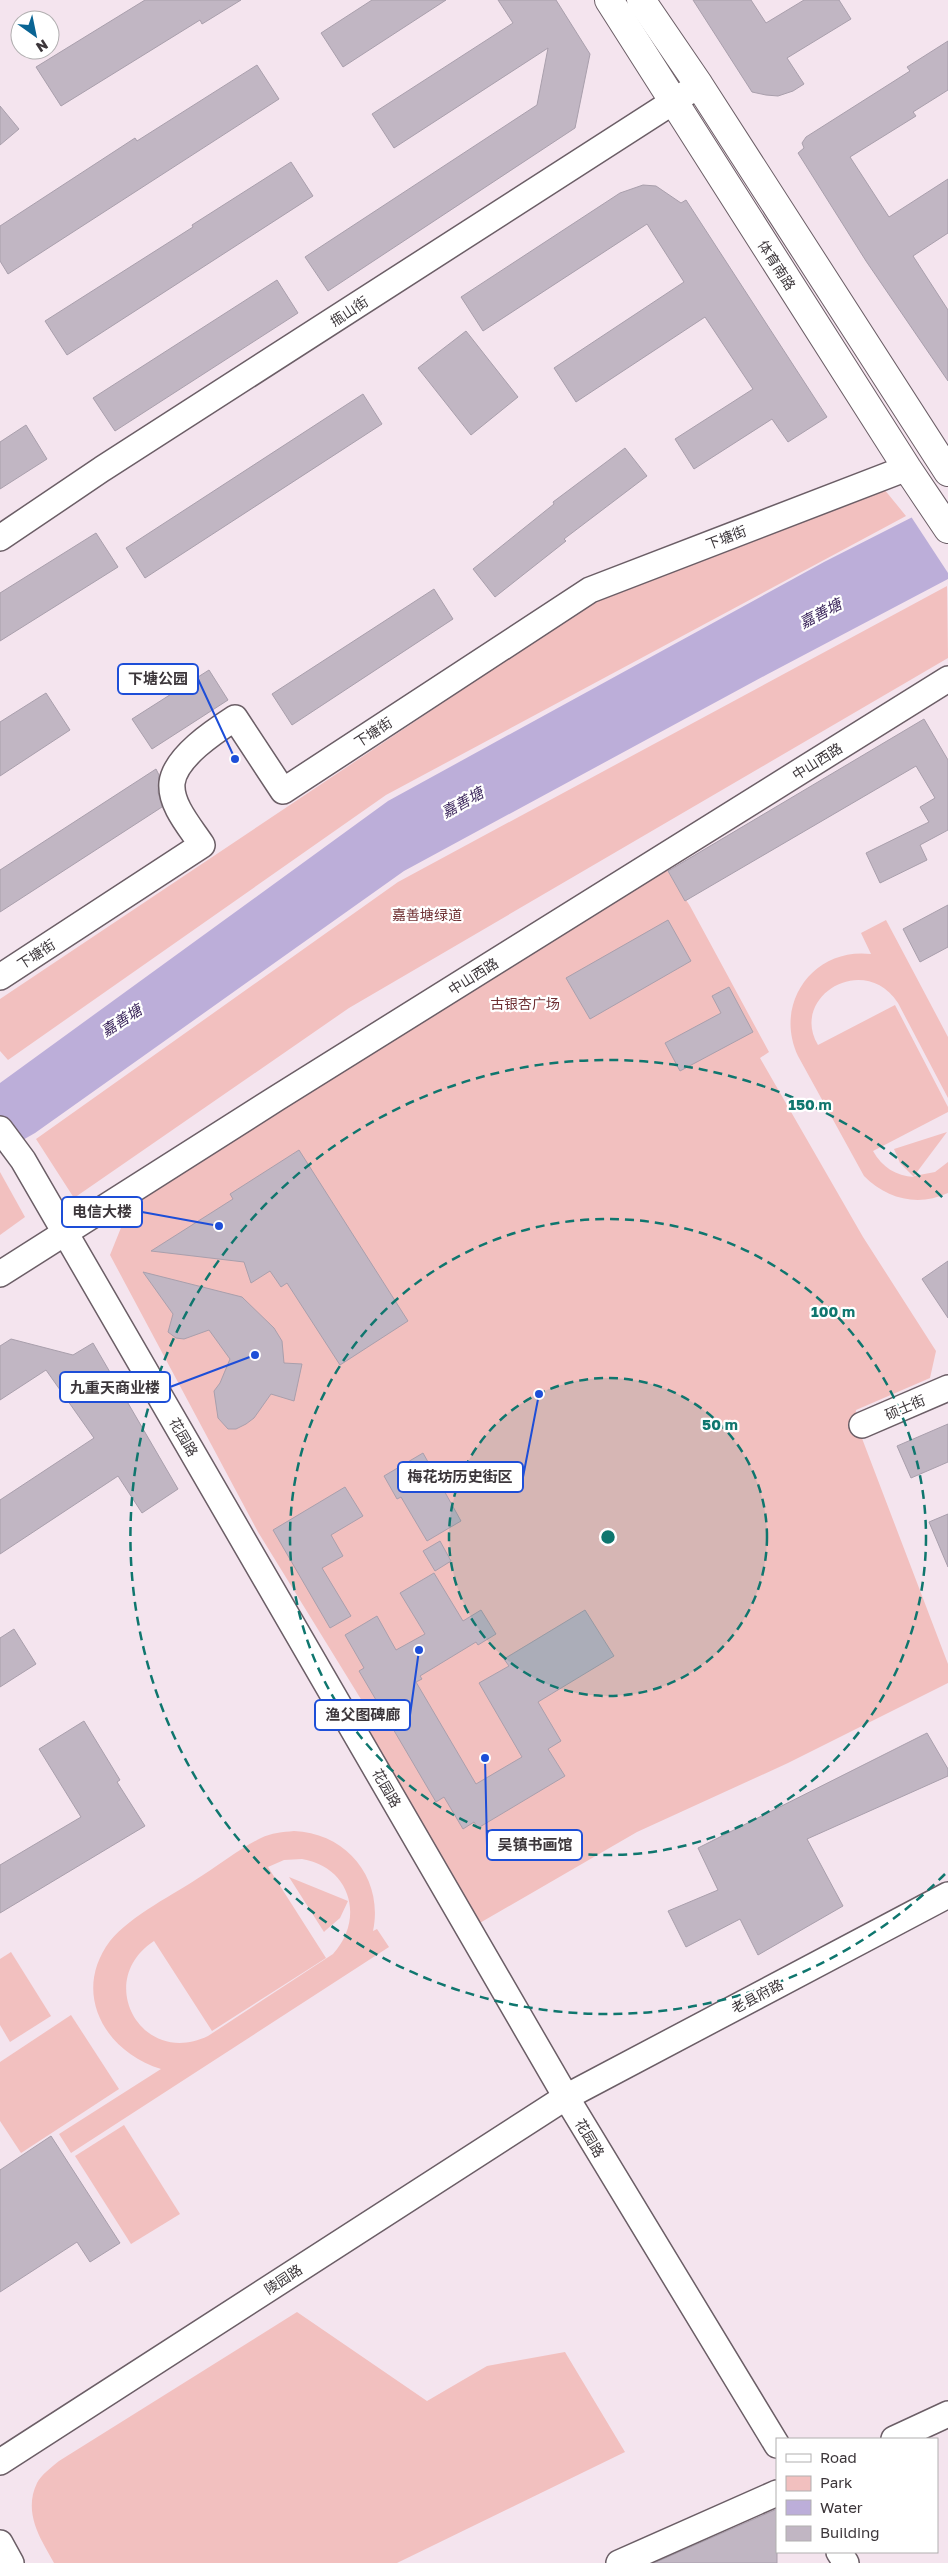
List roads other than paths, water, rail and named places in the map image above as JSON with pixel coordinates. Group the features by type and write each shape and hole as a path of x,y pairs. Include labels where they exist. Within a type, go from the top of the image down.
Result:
{"main road":[{"name":"体育南路","path":"609,0 907,468 948,529"},
{"path":"641,0 699,85 948,472"}],"street":[{"name":"甁山街","path":"0,538 102,469 699,85"},
{"name":"下塘街","path":"0,978 202,845 182,814 172,784 176,770 192,751 214,732 236,718 283,791 590,590 907,468"},
{"name":"中山西路","path":"0,1274 948,680"},
{"name":"花园路","path":"0,1129 23,1160 566,2097 776,2443"},
{"name":"硕士街","path":"862,1425 948,1388"},
{"name":"老县府路","path":"566,2097 948,1895"},
{"name":"陵园路","path":"0,2462 566,2097"},
{"path":"896,2438 948,2414"},
{"path":"618,2563 776,2493"},
{"path":"0,2543 10,2563"}],"water":[{"name":"嘉善塘","path":"948,499 948,579 404,871 35,1133 0,1153 0,1083 388,801 824,562"}],"place":[{"name":"下塘公园","path":"235,759"},
{"name":"电信大楼","path":"219,1226"},
{"name":"九重天商业楼","path":"255,1355"},
{"name":"梅花坊历史街区","path":"539,1394"},
{"name":"渔父图碑廊","path":"419,1650"},
{"name":"吴镇书画馆","path":"485,1758"}],"park label":[{"name":"嘉善塘绿道","path":"427,914"},
{"name":"古银杏广场","path":"525,1003"}]}
